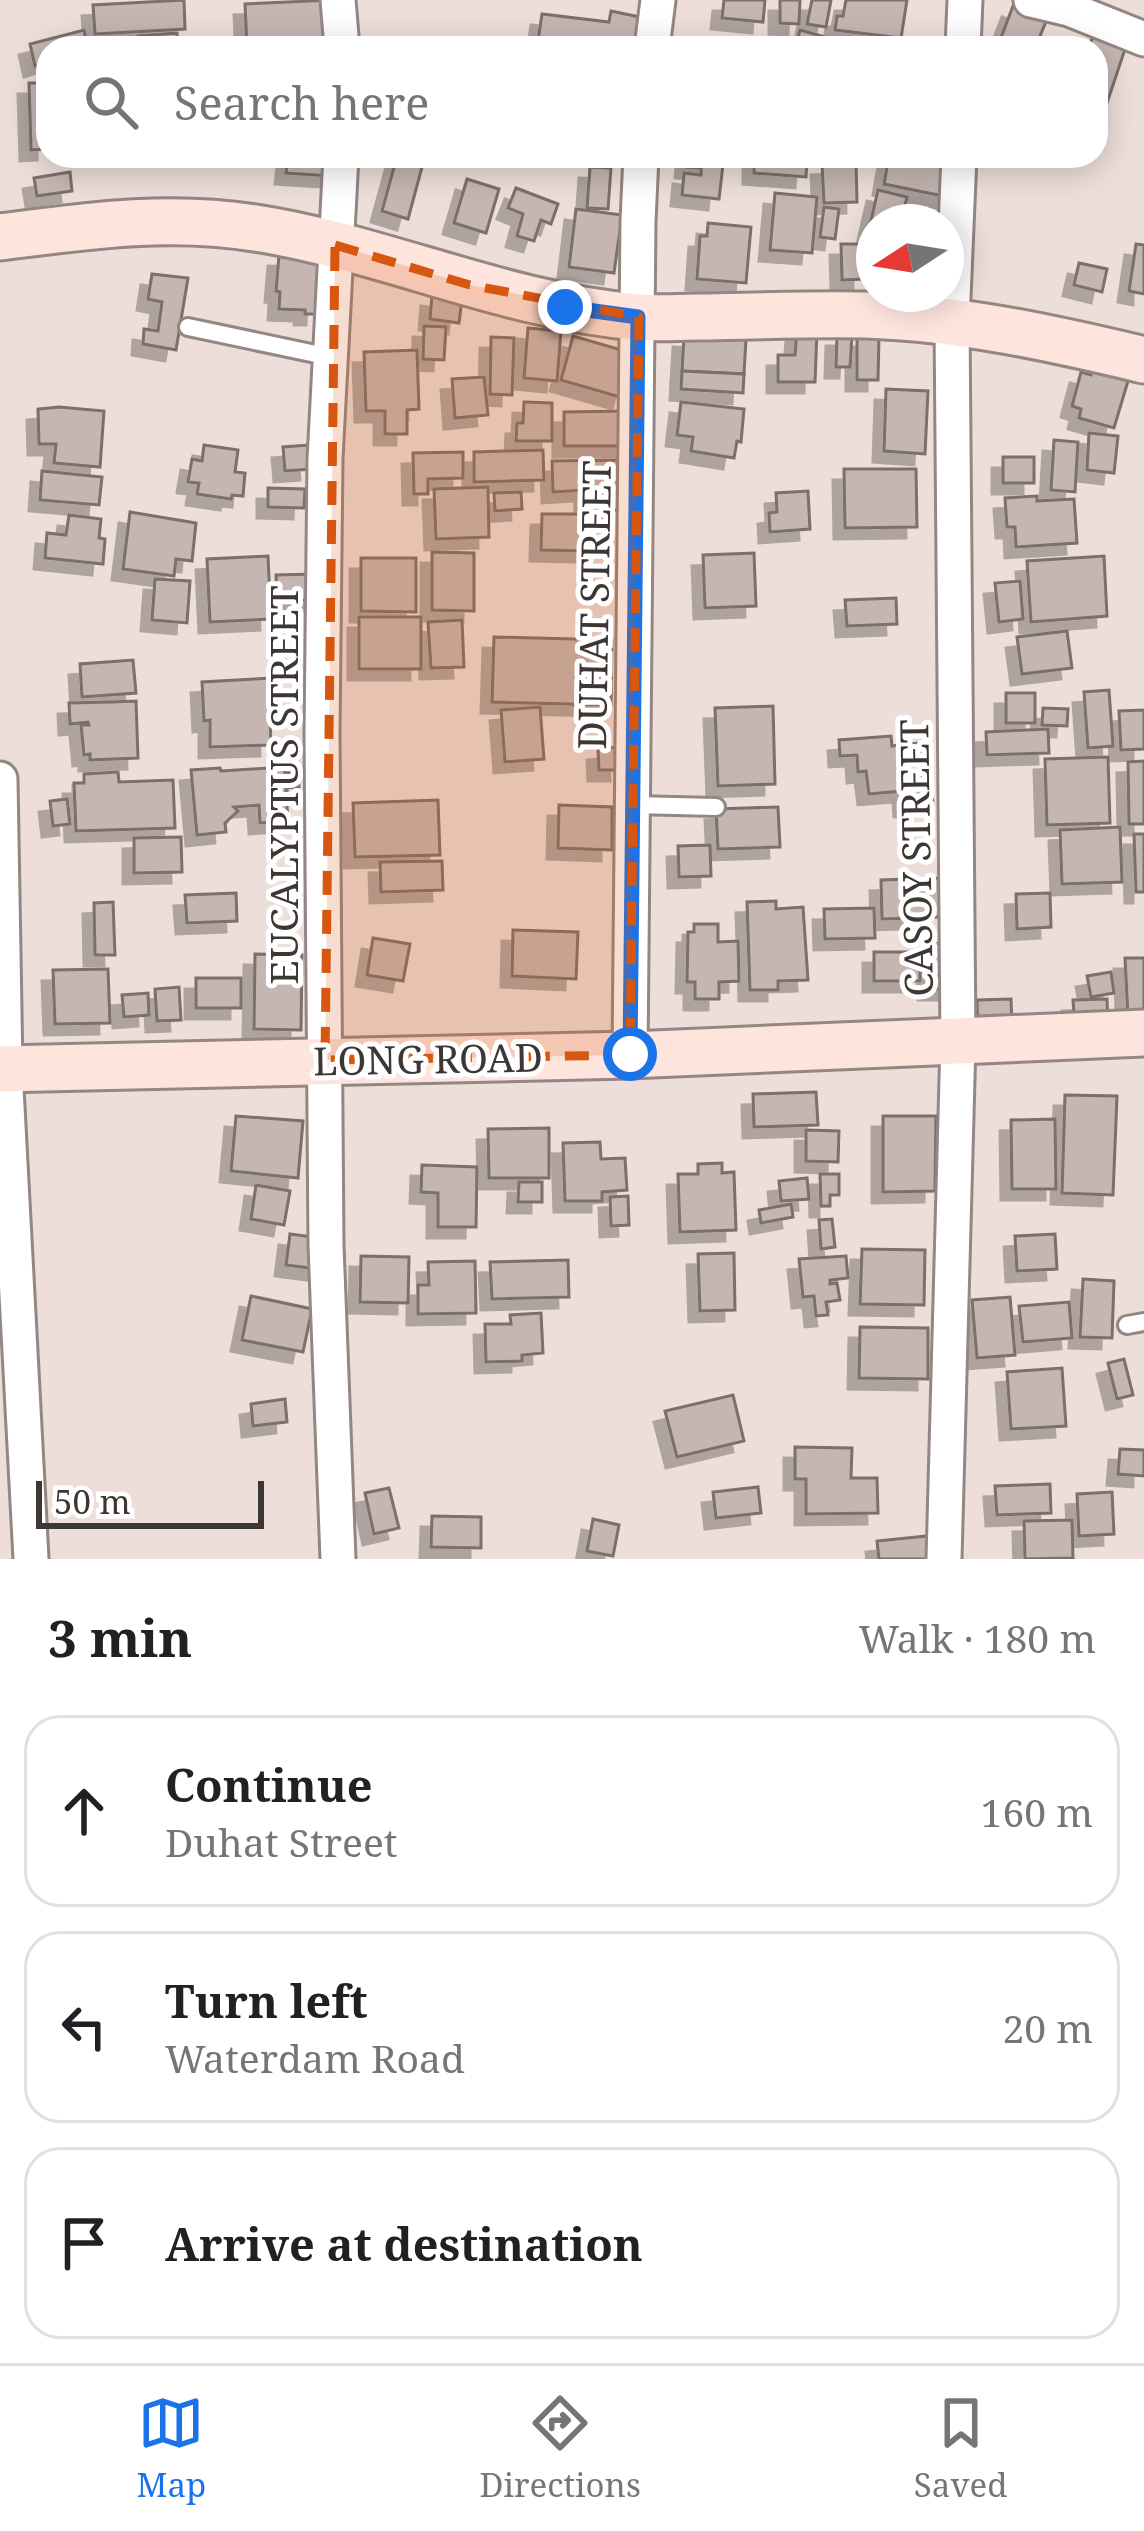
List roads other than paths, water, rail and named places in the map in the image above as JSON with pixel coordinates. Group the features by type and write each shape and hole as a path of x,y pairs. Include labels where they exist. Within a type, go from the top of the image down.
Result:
{"street":[{"path":"338,0 341,36"},
{"path":"654,36 658,0"},
{"path":"964,36 965,0"},
{"path":"1031,0 1144,39"},
{"name":"EUCALYPTUS STREET","path":"338,1559 326,1245 322,687 325,459 339,168"},
{"name":"DUHAT STREET","path":"630,1054 640,168"},
{"name":"CASOY STREET","path":"944,1559 958,1042 952,321 958,168"},
{"path":"0,236 124,221 253,228 335,245 565,307 638,317 866,315 952,321 1144,360"},
{"path":"0,779 3,1069 31,1559"},
{"name":"LONG ROAD","path":"3,1069 630,1054 1144,1033"}],"lane":[{"path":"188,327 330,357"},
{"path":"633,805 716,807"}]}
